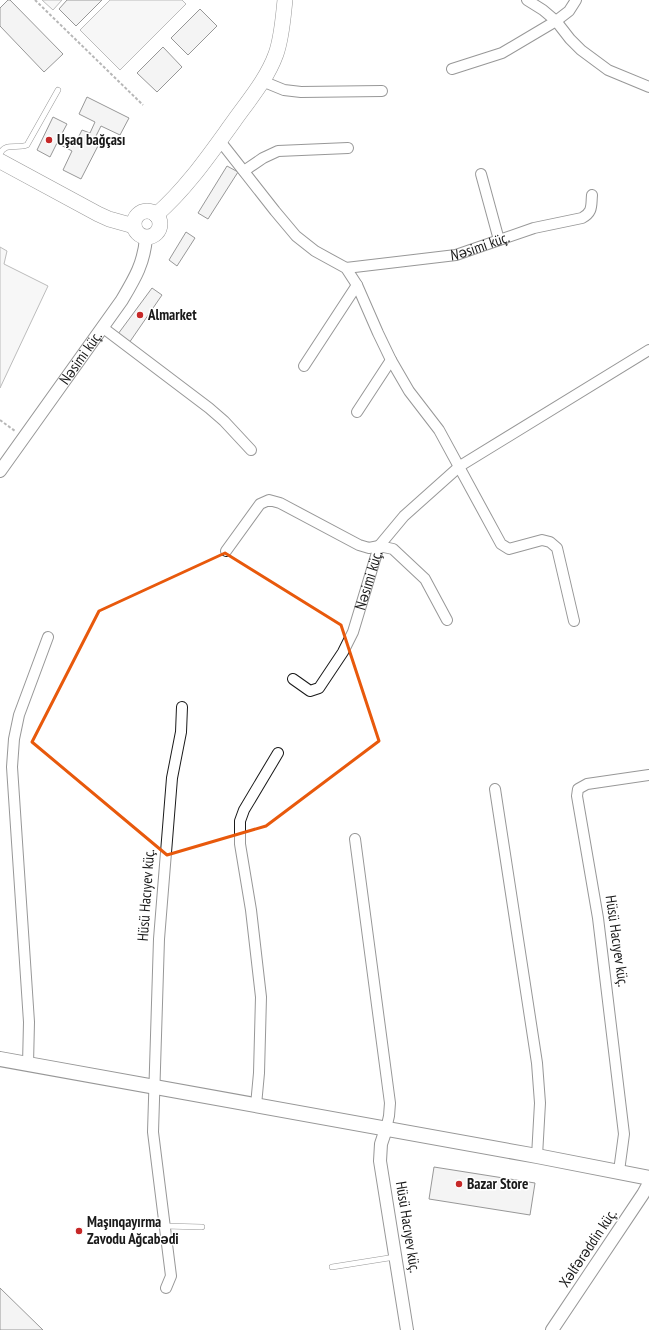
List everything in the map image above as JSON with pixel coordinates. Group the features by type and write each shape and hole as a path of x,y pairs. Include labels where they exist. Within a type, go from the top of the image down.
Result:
{"main road":[{"path":"156,215 184,187 220,141 271,66 277,52 280,38 284,0"},
{"path":"0,161 98,214 109,219 134,226"},
{"path":"150,212 156,215 160,226 157,232 146,238 140,236 136,232 134,226 134,220 138,214 150,212"},
{"path":"0,1059 619,1171 649,1178"}],"street":[{"path":"526,0 543,10 556,21 581,50 608,70 649,87"},
{"path":"452,69 502,53 556,21 569,11 576,0"},
{"path":"262,81 284,90 301,92 382,91"},
{"path":"220,141 296,236 315,251 346,268 357,285 391,360 409,391 439,430 460,466 501,544 509,548 542,540 550,542 557,548 574,621"},
{"path":"244,171 263,158 278,151 348,148"},
{"path":"482,174 499,240"},
{"name":"Nəsimi küç.","path":"346,268 456,255 534,228 582,218 588,215 591,210 592,195"},
{"name":"Nəsimi küç.","path":"0,471 122,300 139,270 145,253 146,238"},
{"path":"304,366 357,285"},
{"path":"102,327 209,408 224,421 251,450"},
{"name":"Nəsimi küç.","path":"293,679 310,691 319,688 343,652 353,632 379,546 404,516 460,466 649,350"},
{"path":"357,412 391,360"},
{"path":"226,551 260,504 269,500 280,503 359,545 369,548 379,546 393,549 425,579 447,620"},
{"path":"28,1064 29,1022 12,767 14,740 19,715 48,637"},
{"name":"Hüsü Hacıyev küç.","path":"166,1288 171,1276 153,1132 154,1086 159,939 172,778 180,732 182,707"},
{"path":"256,1105 259,1073 261,997 251,910 240,844 240,822 244,810 278,753"},
{"name":"Hüsü Hacıyev küç.","path":"619,1171 624,1134 598,918 577,796 578,789 587,784 649,775"},
{"path":"495,789 537,1062 540,1104 537,1156"},
{"name":"Hüsü Hacıyev küç.","path":"355,840 390,1103 389,1116 381,1144 380,1161 407,1330"},
{"name":"Xəlfərəddin küç.","path":"552,1330 649,1183"}],"lane":[{"path":"0,154 2,149 6,146 27,145 58,90"},
{"path":"165,1226 202,1227"},
{"path":"332,1267 395,1257"}],"path":[{"path":"35,0 143,105"},
{"path":"0,420 24,437"}],"highlighted area":[{"path":"225,553 341,625 379,741 266,826 167,855 32,742 99,611"}],"shaded area":[{"path":"42,0 62,0 53,10"},
{"path":"110,0 182,0 186,4 120,70 80,30"},
{"path":"0,247 7,251 4,264 48,286 0,388"}],"building":[{"path":"8,0 10,0 63,54 44,72 0,26 0,8"},
{"path":"67,0 102,0 76,26 59,9"},
{"path":"200,9 217,26 188,55 171,38"},
{"path":"163,47 182,67 157,92 137,73"},
{"path":"87,97 129,118 120,135 101,126 95,138 101,140 81,179 63,170 72,151 57,143 50,157 37,150 53,117 67,124 59,139 74,146 82,130 90,133 95,122 79,114"},
{"path":"227,166 238,172 208,219 198,213"},
{"path":"186,232 195,238 177,266 169,260"},
{"name":"Almarket","path":"152,288 162,295 129,343 118,334"},
{"path":"434,1167 535,1183 530,1215 429,1199"},
{"path":"0,1288 43,1330 0,1330"}],"place":[{"name":"Uşaq bağçası","path":"49,140"},
{"name":"Almarket","path":"140,315"},
{"name":"Bazar Store","path":"459,1184"},
{"name":"Maşınqayırma Zavodu Ağcabədi","path":"79,1231"}]}
